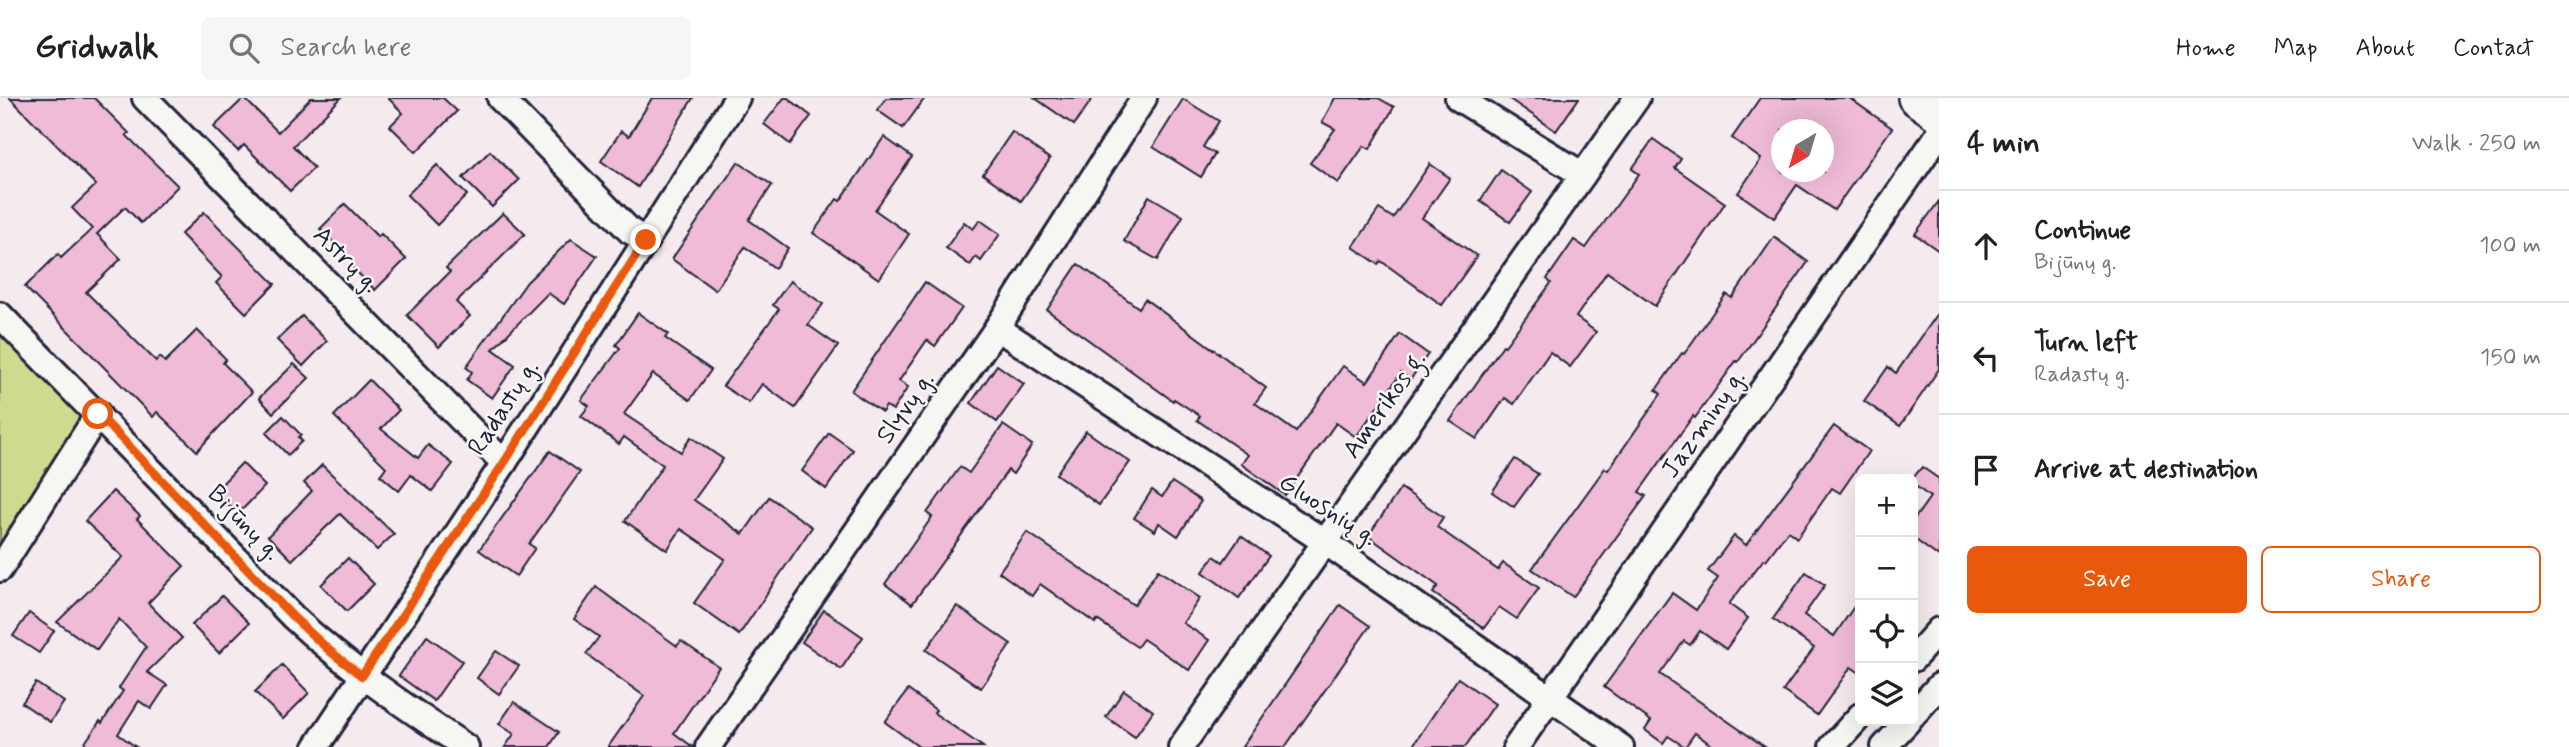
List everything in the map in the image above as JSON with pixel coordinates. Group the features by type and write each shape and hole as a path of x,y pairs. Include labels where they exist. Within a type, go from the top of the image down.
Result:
{"street":[{"name":"Astrų g.","path":"145,98 504,463"},
{"path":"500,98 630,231 646,240"},
{"name":"Radastų g.","path":"316,747 504,463 737,98"},
{"name":"Slyvų g.","path":"708,747 997,328 1144,98"},
{"path":"1458,98 1583,175"},
{"name":"Amerikos g.","path":"1181,747 1637,98"},
{"path":"1915,98 1939,115"},
{"name":"Jazminų g.","path":"1516,747 1939,134"},
{"name":"Bijūnų g.","path":"0,315 293,617 362,676 466,747"},
{"name":"Gluosnių g.","path":"997,328 1325,542 1621,747"},
{"path":"0,569 98,414"},
{"path":"1918,653 1939,630"},
{"path":"1918,709 1939,686"},
{"path":"1832,747 1855,722"},
{"path":"1884,747 1903,726"}],"green space":[{"path":"0,331 84,415 0,550"}],"building":[{"path":"10,98 94,98 129,133 126,135 178,186 141,223 125,207 97,234 121,259 86,292 156,361 160,357 165,362 197,330 226,359 223,363 252,392 197,451 157,412 153,417 25,287 58,254 61,258 92,229 72,208 96,185"},
{"path":"244,98 278,132 311,98 341,98 293,146 314,168 290,191 244,145 238,151 214,127"},
{"path":"388,98 443,98 457,111 416,152 390,126 403,113"},
{"path":"652,98 693,98 638,187 601,161 621,131 629,136"},
{"path":"784,98 788,98 811,116 790,144 764,124"},
{"path":"886,98 925,98 903,128 877,110"},
{"path":"1035,98 1093,98 1074,125"},
{"path":"1335,98 1378,98 1394,107 1370,149 1364,146 1338,183 1310,163 1335,129 1322,122"},
{"path":"1508,98 1579,98 1556,131"},
{"path":"1760,98 1849,98 1892,128 1834,210 1797,185 1774,218 1738,193 1761,159 1732,138"},
{"path":"1183,99 1219,121 1203,147 1215,154 1201,177 1153,147"},
{"path":"1012,132 1050,159 1021,201 983,174"},
{"path":"884,137 912,157 875,210 909,234 879,279 813,233 837,199 840,201"},
{"path":"1653,139 1681,159 1675,168 1725,203 1655,306 1607,272 1576,317 1596,332 1570,367 1550,352 1514,404 1505,398 1477,439 1450,421 1503,345 1505,346 1551,283 1547,279 1574,240 1586,248 1639,174 1632,169"},
{"path":"490,151 519,180 492,207 463,178"},
{"path":"738,162 772,185 749,220 788,248 775,268 745,247 715,290 672,259"},
{"path":"1430,164 1450,178 1422,218 1477,256 1442,305 1381,261 1378,264 1353,247 1379,209 1393,218"},
{"path":"437,165 467,195 437,225 407,195"},
{"path":"1501,170 1532,192 1510,222 1480,201"},
{"path":"1149,196 1183,216 1158,260 1124,241"},
{"path":"1939,201 1939,251 1915,234"},
{"path":"345,204 378,237 381,234 406,259 375,290 350,265 353,262 320,229"},
{"path":"204,212 275,284 246,313 216,283 222,277 181,234"},
{"path":"503,213 525,234 456,302 470,316 439,347 407,315 450,272 446,268"},
{"path":"980,220 1000,234 981,261 976,257 970,265 946,248 964,222 973,229"},
{"path":"1774,237 1808,262 1738,362 1736,361 1695,418 1693,416 1639,492 1646,496 1573,597 1532,569 1605,468 1608,470 1661,394 1656,390 1682,353 1684,354 1726,294 1732,298"},
{"path":"571,239 597,256 564,304 548,293 493,349 515,365 492,398 467,380 472,372 466,367 527,282"},
{"path":"1078,264 1139,308 1145,299 1266,388 1255,403 1296,432 1343,366 1367,382 1400,334 1428,354 1410,380 1401,373 1356,437 1336,423 1285,495 1241,464 1248,455 1197,420 1200,416 1174,399 1173,401 1047,310"},
{"path":"790,281 823,304 808,325 838,346 795,408 762,384 749,403 723,386 779,309 773,305"},
{"path":"925,282 962,308 935,346 927,340 899,381 908,387 893,410 886,406 882,412 851,391"},
{"path":"1939,312 1939,369 1900,426 1864,401 1888,367 1896,373"},
{"path":"638,313 668,334 665,338 711,370 690,400 653,374 624,414 681,452 691,437 723,459 694,500 743,534 769,497 812,527 739,635 694,603 725,559 681,529 667,550 625,521 663,465 624,437 619,444 581,416 589,406 581,400 620,348 616,345"},
{"path":"302,316 327,341 303,366 277,340"},
{"path":"294,364 309,378 273,413 259,398"},
{"path":"997,365 1024,384 997,422 971,403"},
{"path":"369,380 399,410 381,429 418,458 428,445 453,464 432,491 411,475 399,491 380,475 386,467 334,416"},
{"path":"283,416 301,435 298,437 302,441 288,455 266,433"},
{"path":"1003,425 1032,445 1013,474 1008,470 912,604 885,584 932,517 927,513 960,467 969,473"},
{"path":"1834,426 1869,451 1840,493 1832,488 1797,538 1788,531 1729,604 1748,618 1726,649 1700,631 1690,645 1684,641 1660,674 1765,747 1714,747 1695,733 1685,747 1668,736 1663,743 1645,730 1651,721 1604,687 1672,593 1696,610 1718,578 1708,571 1734,536 1746,545"},
{"path":"1086,431 1130,462 1099,505 1056,474"},
{"path":"829,433 853,450 826,489 802,471"},
{"path":"550,451 580,472 529,544 535,548 516,576 479,550"},
{"path":"1515,459 1538,474 1514,507 1492,492"},
{"path":"242,463 265,486 238,514 215,491"},
{"path":"322,465 394,534 377,550 340,514 292,560 268,536 312,491 304,483"},
{"path":"1922,467 1939,479 1939,557 1918,542 1918,514 1930,497 1918,488 1916,474"},
{"path":"1172,482 1201,501 1178,536 1159,523 1155,531 1134,518 1152,490 1162,497"},
{"path":"1401,488 1443,517 1437,527 1498,570 1503,563 1539,588 1517,619 1499,607 1484,628 1433,593 1438,586 1368,536"},
{"path":"113,491 140,516 137,519 184,566 148,603 182,638 147,672 167,685 151,709 139,701 118,734 136,747 82,747 123,691 119,688 146,647 119,619 97,650 57,622 123,557 85,521"},
{"path":"1027,532 1134,605 1158,570 1200,598 1183,623 1209,640 1189,670 1143,639 1137,647 1097,620 1095,623 1040,584 1032,596 999,572"},
{"path":"1241,536 1269,556 1239,598 1203,572 1214,556 1223,562"},
{"path":"348,558 374,584 347,611 321,585"},
{"path":"1806,572 1825,585 1804,615 1834,636 1855,605 1855,670 1851,667 1817,715 1783,691 1814,648 1773,619"},
{"path":"596,587 677,646 681,641 719,667 674,733 693,747 608,747 644,696 586,654 599,637 574,619"},
{"path":"222,596 249,623 219,653 192,625"},
{"path":"1340,605 1370,626 1285,747 1242,747"},
{"path":"957,606 1011,644 981,688 926,650"},
{"path":"824,610 863,637 841,669 802,642"},
{"path":"29,613 54,631 39,653 13,636"},
{"path":"427,636 462,661 434,701 399,676"},
{"path":"496,651 519,666 499,694 477,678"},
{"path":"282,665 309,693 283,719 255,692"},
{"path":"1458,678 1495,704 1465,747 1412,747"},
{"path":"36,683 64,702 50,722 22,703"},
{"path":"908,690 936,710 934,713 983,747 919,747 885,722"},
{"path":"1124,690 1153,711 1135,737 1106,717"},
{"path":"514,702 559,732 549,747 505,747 514,734 499,724"}],"route":[{"path":"98,414 293,617 362,676 504,463 646,240"}]}
